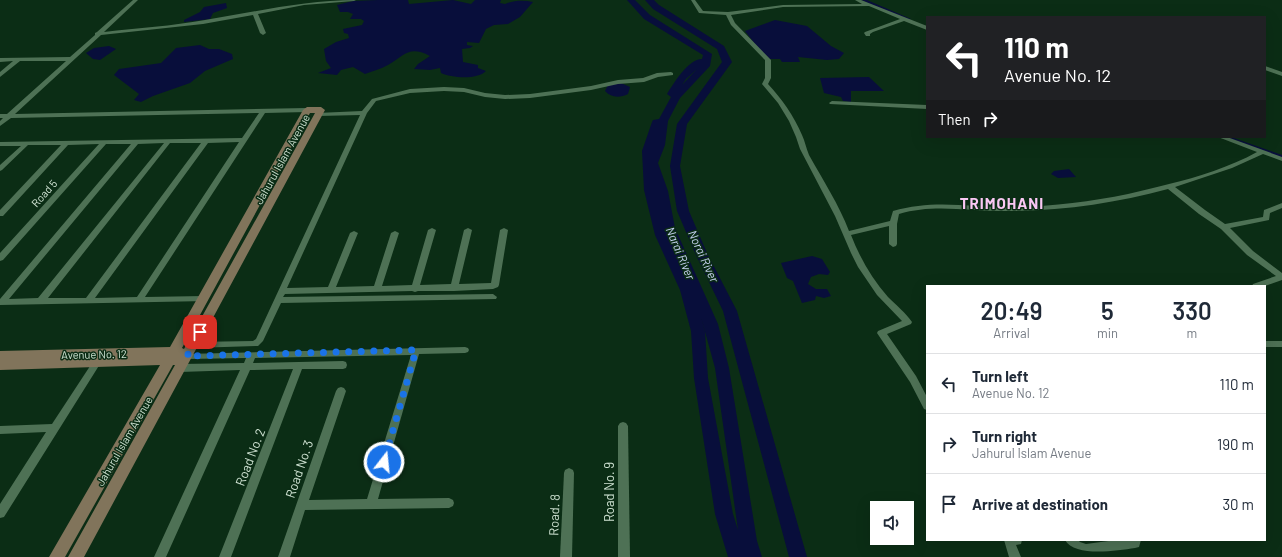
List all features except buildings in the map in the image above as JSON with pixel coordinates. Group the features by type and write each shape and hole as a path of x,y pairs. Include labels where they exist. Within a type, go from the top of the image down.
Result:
{"street":[{"path":"0,124 136,0"},
{"path":"97,34 203,22 304,4 354,0"},
{"path":"693,0 701,12 728,14 783,6 868,5"},
{"path":"857,0 926,28"},
{"path":"255,13 263,33"},
{"path":"728,14 733,24 768,60 768,78 765,84 792,120 800,136 802,147 821,181 847,234 856,257 889,304 908,322 881,333 914,378 926,404"},
{"path":"868,35 867,33 871,31 904,19"},
{"path":"0,60 71,60"},
{"path":"0,75 18,60"},
{"path":"1266,68 1282,74"},
{"path":"187,356 257,343 284,291 364,113 374,100 410,91 444,89 464,90 485,95 505,97 530,96 591,88 618,82 644,80 657,75 671,74"},
{"path":"832,103 926,107"},
{"path":"0,116 307,110"},
{"name":"Jahurul Islam Avenue","path":"57,557 204,299 307,110 321,110 76,557"},
{"path":"139,300 263,111"},
{"path":"319,114 364,113"},
{"path":"1225,138 1282,159"},
{"path":"0,144 244,140"},
{"path":"88,301 206,141"},
{"name":"Road 5","path":"0,258 104,142"},
{"path":"1,302 136,142"},
{"path":"40,302 168,142"},
{"path":"0,214 66,143"},
{"path":"0,169 26,144"},
{"path":"893,244 896,213 907,209 968,206 1008,209 1127,198 1245,162 1262,152"},
{"path":"1169,186 1224,227 1250,253 1281,277"},
{"path":"1224,227 1256,222 1266,218 1267,212 1282,205"},
{"path":"847,234 894,222"},
{"path":"415,289 432,230"},
{"path":"454,288 468,230"},
{"path":"284,291 454,288 495,285 504,230"},
{"path":"331,290 354,233"},
{"path":"377,289 395,233"},
{"path":"1259,285 1281,277"},
{"path":"279,300 493,297"},
{"path":"1,302 204,299"},
{"path":"1266,344 1282,344"},
{"path":"371,504 416,350"},
{"name":"Avenue No. 12","path":"0,356 187,356 465,350"},
{"path":"160,557 248,367 252,355"},
{"name":"Avenue No. 12","path":"0,365 97,362 172,356"},
{"name":"Avenue No. 12","path":"187,356 248,367 343,365"},
{"path":"0,513 97,362"},
{"name":"Road No. 2","path":"225,557 299,366"},
{"name":"Road No. 3","path":"284,557 341,391"},
{"name":"Road No. 9","path":"623,426 624,557"},
{"path":"0,430 55,428"},
{"name":"Road. 8","path":"566,557 569,473"},
{"path":"302,505 449,503"},
{"path":"1012,541 1015,557"},
{"path":"1071,541 1077,547 1086,549 1135,543 1136,541"}],"shaded area":[{"path":"408,0 409,4 453,0 471,4 475,0 501,0 500,3 505,4 519,1 533,2 520,17 508,24 494,25 486,29 479,43 467,42 467,45 473,46 462,49 463,62 478,65 478,68 486,71 477,76 464,77 446,75 441,73 440,68 430,70 414,69 418,64 430,56 417,51 412,51 385,66 365,74 353,67 341,70 337,75 318,73 331,68 326,61 324,49 336,42 349,38 348,34 344,33 343,29 362,25 364,21 361,19 350,19 353,14 348,12 340,12 337,5 353,1"},
{"path":"226,3 227,8 213,13 210,19 184,22 184,20 200,12 204,7"},
{"path":"775,20 807,26 831,46 844,53 839,59 827,60 798,57 800,62 782,62 780,59 770,59 758,48 745,31"},
{"path":"200,45 209,49 219,49 232,54 233,59 205,71 190,83 153,96 141,102 134,100 139,94 114,75 119,69 161,63 176,48"},
{"path":"109,46 116,49 100,60 93,59 86,53 94,48"},
{"path":"869,77 884,91 851,91 851,102 843,101 841,97 824,93 820,78"},
{"path":"621,83 630,87 628,94 616,97 605,91 608,85"},
{"path":"1069,169 1076,177 1058,178 1051,174 1054,171"},
{"path":"812,256 822,259 830,272 828,275 819,274 811,277 808,284 816,289 827,289 831,296 824,298 816,296 815,300 802,303 793,281 787,278 781,263"}],"waterway":[{"name":"Narai River","path":"631,0 647,17 708,54 705,66 676,97 663,121 660,145 653,163 662,191 669,228 711,324 722,368 748,541 753,557"},
{"name":"Norai River","path":"649,0 656,7 721,48 727,62 682,124 675,166 683,211 701,253 730,311 798,557"},
{"path":"863,0 909,19"},
{"name":"Norai River","path":"672,94 682,77 701,61"},
{"name":"Norai River","path":"657,122 647,151 650,190 661,235 687,290 698,331 701,378 724,514 737,557"},
{"path":"1229,138 1282,157"}],"district":[{"name":"TRIMOHANI","path":"1002,203"}],"route":[{"path":"200,332 187,356 416,350 384,462"}]}
